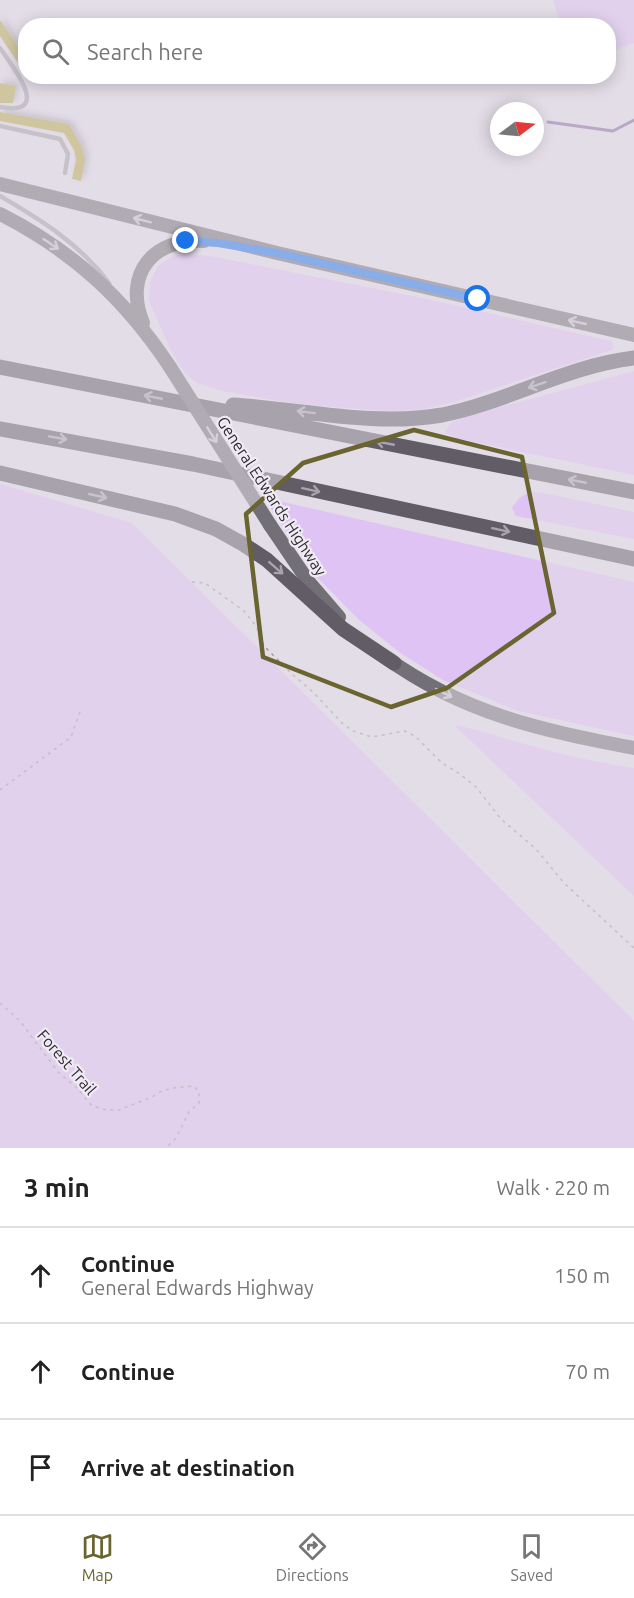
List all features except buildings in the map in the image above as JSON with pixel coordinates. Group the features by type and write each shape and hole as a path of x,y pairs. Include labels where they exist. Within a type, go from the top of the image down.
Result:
{"highway":[{"path":"177,402 263,406 359,417 421,418 465,409 590,367 634,358"},
{"path":"0,367 634,492"},
{"path":"0,429 193,464 634,559"},
{"path":"0,473 175,514 216,529 259,555 343,629 394,663"}],"main road":[{"path":"0,184 277,253 634,335"},
{"name":"General Edwards Highway","path":"0,214 68,255 120,301 148,334 270,525 318,594 353,631 394,663 445,694 501,718 566,735 634,748"},
{"path":"148,334 139,311 137,288 143,268 153,255 162,249 176,243 198,241 277,253"}],"lane":[{"path":"0,48 18,75"},
{"path":"0,107 14,109 26,103 28,94 24,84"},
{"path":"0,126 60,139 68,154 65,173"},
{"path":"0,196 65,237 99,270 120,301"}],"path":[{"path":"192,582 205,582 250,617 264,646 343,724 353,731 372,736 405,731 415,736 442,764 460,774 476,787 501,819 536,849 564,883 634,948"},
{"path":"0,790 70,737 81,709"},
{"name":"Forest Trail","path":"0,1003 20,1022 58,1072 78,1089 92,1106 119,1110 173,1088 193,1086 199,1091 199,1103 189,1112 176,1138 166,1148"}],"highlighted area":[{"path":"414,430 522,457 554,613 447,688 391,707 263,657 246,514 303,463"}],"shaded area":[{"path":"553,0 634,0 634,43 616,49 616,18 559,18"},
{"path":"183,254 210,256 427,299 610,341 614,345 612,350 454,402 423,409 390,411 319,406 223,391 197,383 185,373 170,349 149,301 150,282 158,266 169,258"},
{"path":"634,371 634,475 455,438 445,432 451,423 464,417"},
{"path":"0,484 132,523 634,1021 634,1148 0,1148"},
{"path":"539,492 634,512 634,539 516,516 512,508 517,501 526,494"},
{"path":"270,499 634,582 634,736 518,711 443,680 399,652 358,619 317,577 266,501"},
{"path":"454,725 560,753 634,768 634,896"}],"waterway":[{"path":"548,122 613,131 634,120"}],"route":[{"path":"186,241 218,243 277,253 478,299"}]}
